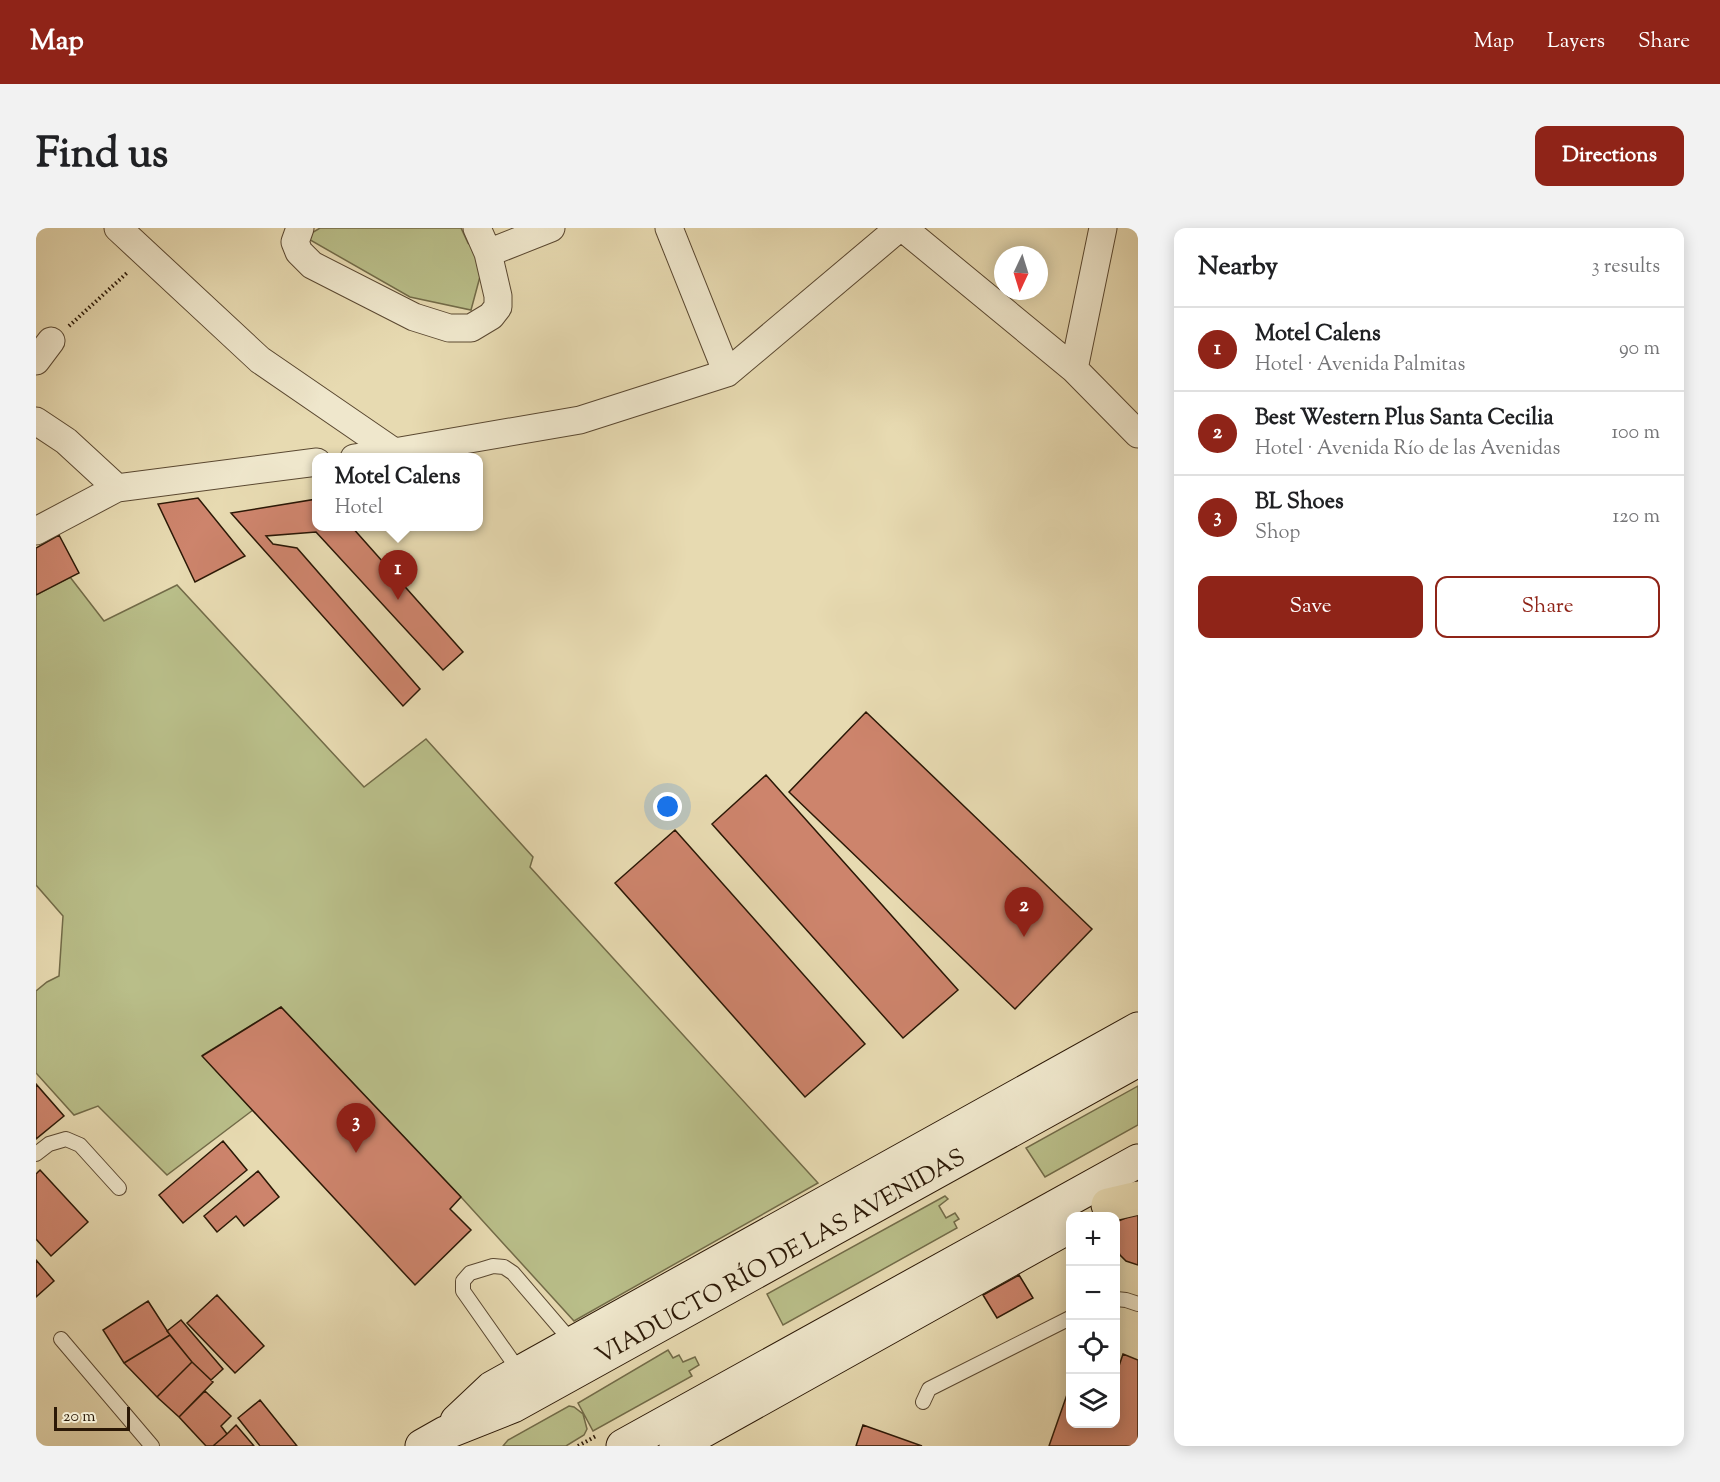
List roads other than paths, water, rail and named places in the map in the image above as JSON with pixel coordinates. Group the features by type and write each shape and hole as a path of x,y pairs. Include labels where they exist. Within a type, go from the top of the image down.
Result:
{"main road":[{"path":"433,1439 492,1388 1138,1029"},
{"name":"VIADUCTO RÍO DE LAS AVENIDAS","path":"433,1439 513,1406 1138,1060"},
{"path":"623,1446 1138,1161"},
{"path":"1111,1207 1138,1189"},
{"path":"675,1446 1066,1229"}],"street":[{"path":"118,228 260,360 394,452"},
{"path":"300,228 295,242 299,252 312,265 414,317 449,328 471,328 491,316 498,307 498,296 488,253 477,228"},
{"path":"488,253 551,228"},
{"path":"669,228 727,373"},
{"path":"387,453 580,420 727,373 901,228 1074,369 1138,434"},
{"path":"1074,369 1103,228"},
{"path":"36,421 66,441 117,488"},
{"path":"36,531 117,488 312,463"}],"lane":[{"path":"36,1154 49,1144 66,1139 80,1145 119,1188"},
{"path":"520,1372 463,1291 463,1281 470,1273 493,1266 504,1267 513,1274 573,1343"},
{"path":"1120,1299 1138,1304"},
{"path":"923,1402 929,1389 1067,1320"},
{"path":"61,1339 152,1446"}],"place":[{"name":"Motel Calens","path":"398,600"},
{"name":"Best Western Plus Santa Cecilia","path":"1024,937"},
{"name":"BL Shoes","path":"356,1153"}]}
